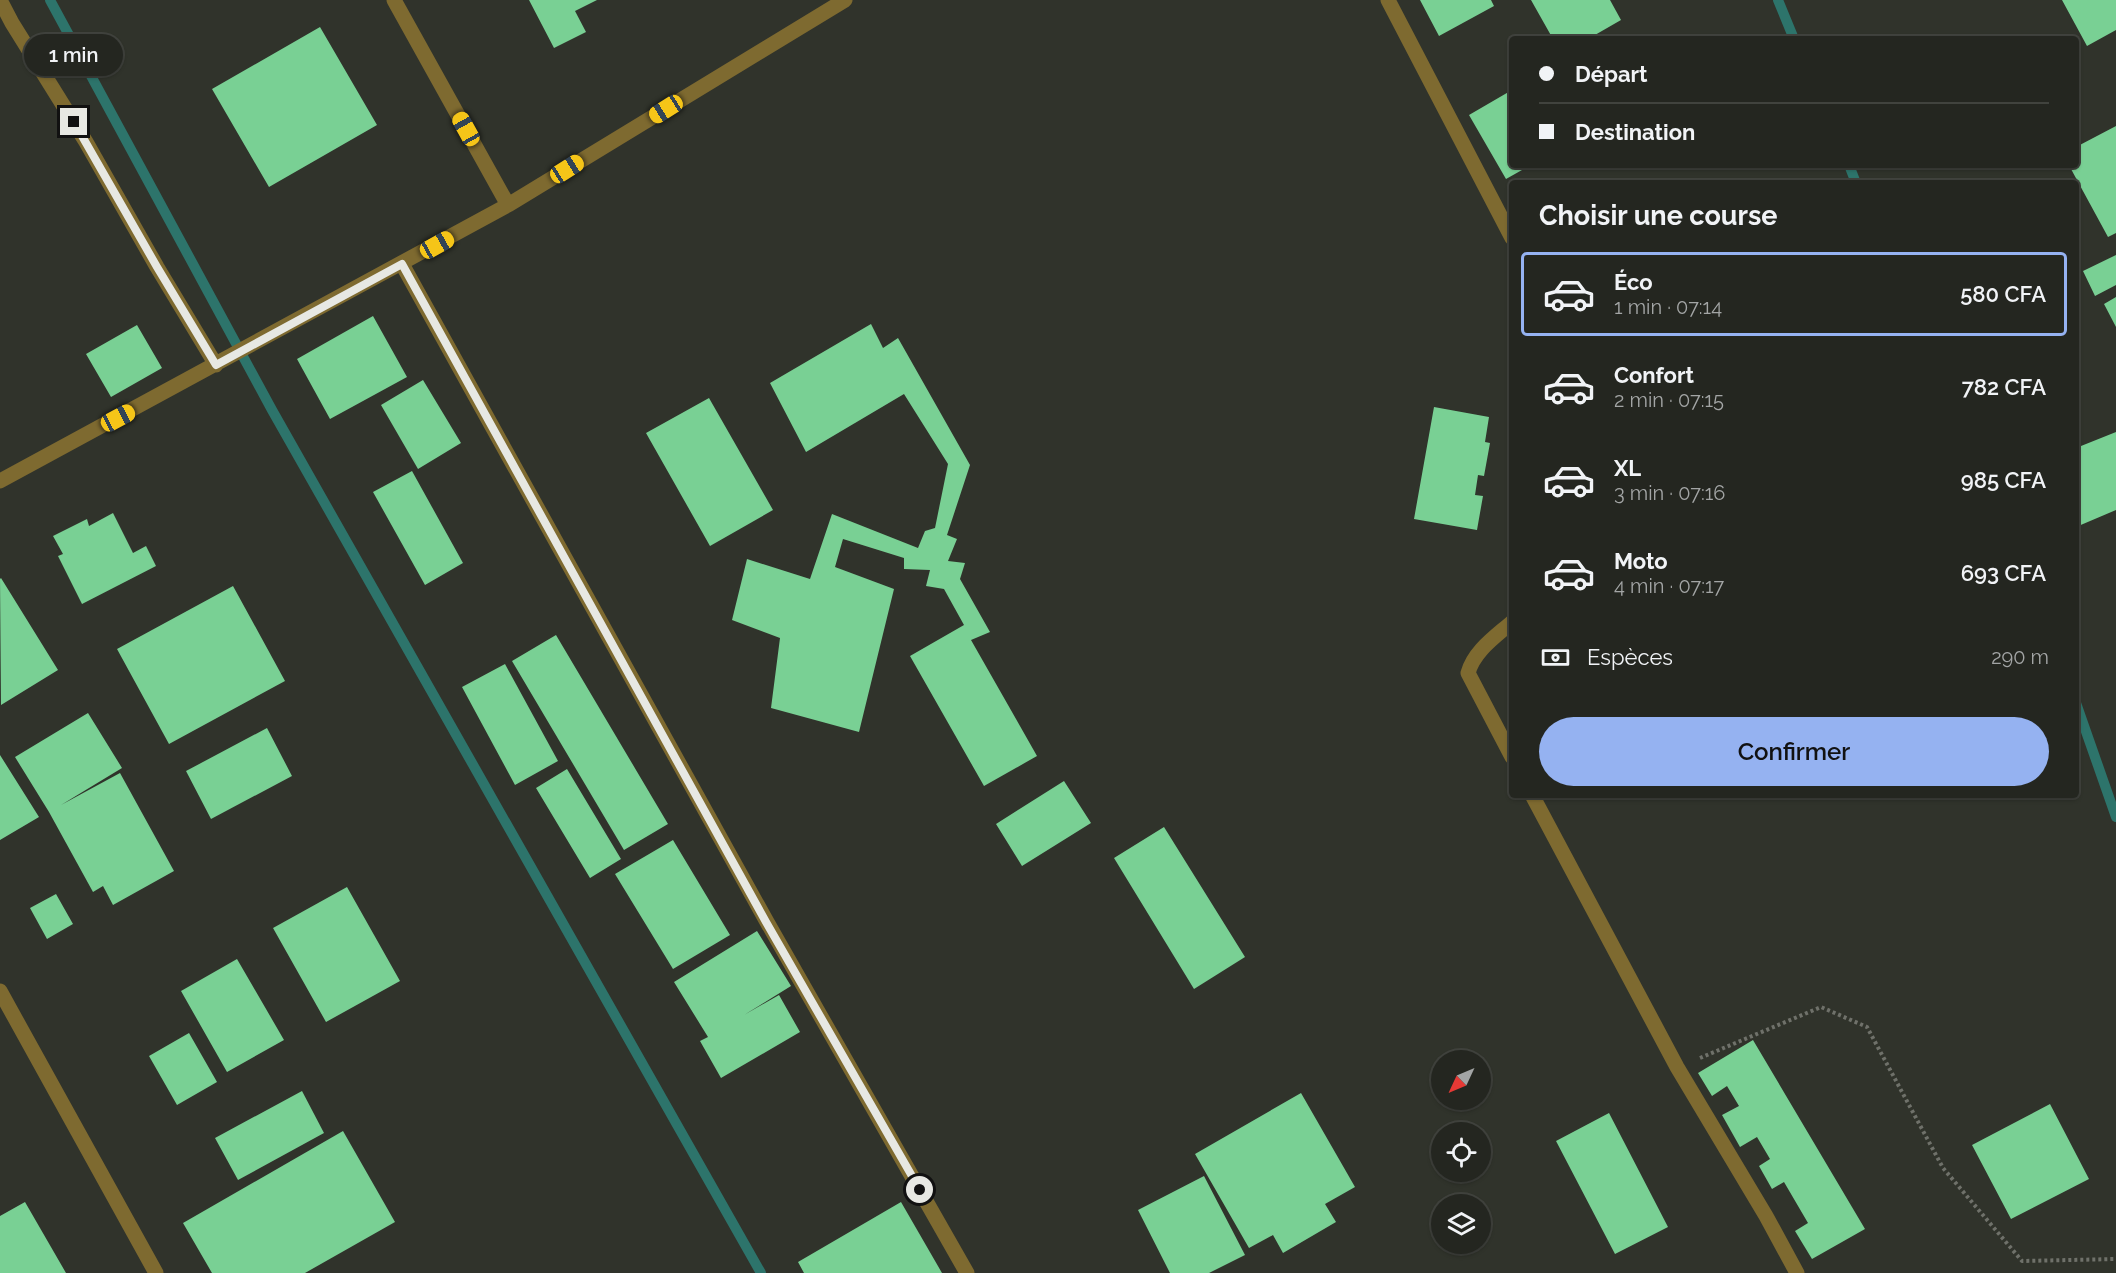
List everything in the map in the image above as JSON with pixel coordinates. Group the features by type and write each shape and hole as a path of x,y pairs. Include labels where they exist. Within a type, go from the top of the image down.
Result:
{"street":[{"path":"0,0 216,365"},
{"path":"394,0 508,206"},
{"path":"0,481 508,206 845,0"},
{"path":"1389,0 1509,232"},
{"path":"402,264 766,922 967,1273"},
{"path":"1509,625 1482,648 1471,662 1468,673 1509,751"},
{"path":"1534,798 1677,1067 1766,1216 1797,1273"},
{"path":"0,991 156,1273"}],"path":[{"path":"1677,1067 1821,1007 1867,1027 1943,1168 2022,1261 2116,1259"}],"building":[{"path":"529,0 597,0 575,11 586,32 554,48"},
{"path":"1420,0 1491,0 1494,6 1439,36"},
{"path":"1531,0 1610,0 1621,20 1593,36 1551,36"},
{"path":"2062,0 2116,0 2116,30 2087,46"},
{"path":"320,27 377,125 269,187 212,89"},
{"path":"1509,92 1509,168 1526,168 1506,179 1469,115"},
{"path":"2116,126 2116,233 2108,237 2071,169 2079,168 2081,163 2079,145"},
{"path":"2116,255 2116,285 2095,296 2083,271"},
{"path":"2116,297 2116,327 2104,304"},
{"path":"373,316 407,377 330,419 297,359"},
{"path":"871,324 883,348 898,338 970,465 947,535 957,539 948,561 965,563 960,579 990,632 971,640 1037,756 984,786 910,656 964,625 944,589 926,586 930,570 904,569 904,558 843,539 835,567 894,589 859,732 771,708 780,638 732,620 747,559 810,579 832,514 918,548 925,531 935,528 948,464 904,394 806,452 770,383"},
{"path":"137,325 162,368 111,397 86,354"},
{"path":"423,380 461,443 418,469 381,405"},
{"path":"709,398 773,510 710,546 646,433"},
{"path":"1434,407 1489,417 1485,442 1490,443 1484,476 1478,475 1475,495 1483,496 1477,530 1414,519"},
{"path":"2116,432 2116,510 2079,526 2079,447"},
{"path":"412,471 463,563 425,585 373,492"},
{"path":"113,513 133,553 146,546 156,566 82,604 58,556 63,554 53,536 87,519 89,526"},
{"path":"0,579 58,670 1,705"},
{"path":"233,586 285,681 169,744 117,649"},
{"path":"556,635 668,824 624,850 512,661"},
{"path":"505,664 558,761 515,785 462,687"},
{"path":"88,713 122,768 61,805 120,773 174,871 113,905 103,886 93,892 49,812 15,757"},
{"path":"267,728 292,776 211,819 186,771"},
{"path":"0,755 39,817 0,840"},
{"path":"567,769 621,859 590,878 536,788"},
{"path":"1064,781 1091,823 1022,866 996,824"},
{"path":"1164,827 1245,957 1194,989 1114,858"},
{"path":"673,840 730,935 673,969 615,874"},
{"path":"347,887 400,981 326,1022 273,928"},
{"path":"56,894 73,924 47,939 30,908"},
{"path":"757,931 791,986 744,1015 779,995 800,1032 721,1078 700,1041 708,1037 674,982"},
{"path":"237,959 284,1040 227,1072 181,991"},
{"path":"189,1033 217,1082 177,1105 149,1056"},
{"path":"1753,1040 1865,1229 1812,1259 1795,1231 1808,1223 1784,1182 1772,1189 1759,1166 1770,1159 1757,1137 1740,1147 1722,1115 1739,1106 1727,1086 1712,1096 1698,1073"},
{"path":"302,1091 324,1133 238,1180 215,1138"},
{"path":"1301,1093 1355,1187 1325,1204 1336,1222 1283,1253 1273,1235 1249,1248 1195,1154"},
{"path":"2050,1104 2089,1179 2011,1219 1972,1145"},
{"path":"1609,1113 1668,1227 1615,1254 1556,1141"},
{"path":"343,1131 395,1222 305,1273 212,1273 183,1223"},
{"path":"1204,1176 1245,1255 1209,1273 1170,1273 1138,1210"},
{"path":"25,1202 66,1273 0,1273 0,1216"},
{"path":"901,1202 942,1273 804,1273 798,1262"}],"waterway":[{"path":"50,0 272,410 761,1273"},
{"path":"1778,0 1793,36"},
{"path":"1850,168 1855,180"},
{"path":"2079,712 2116,817"}],"route":[{"path":"74,122 216,365 402,264 766,922 920,1190"}]}
